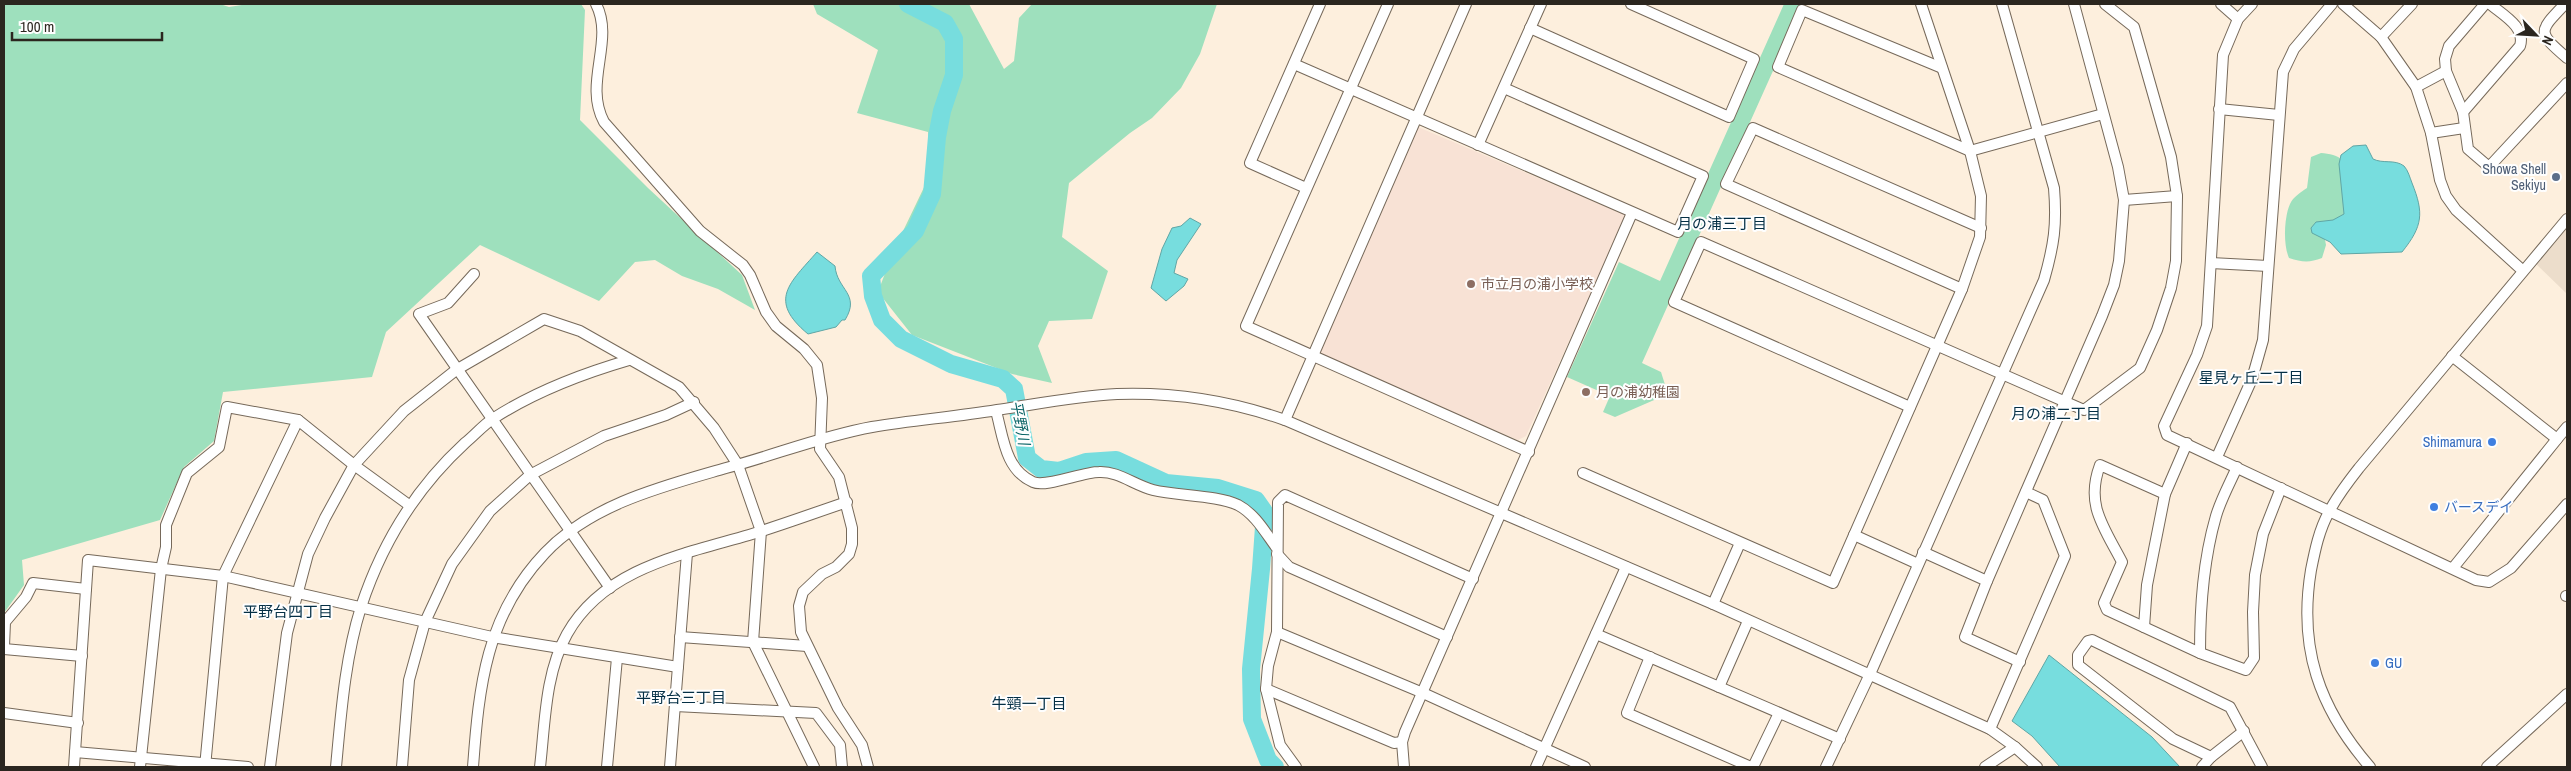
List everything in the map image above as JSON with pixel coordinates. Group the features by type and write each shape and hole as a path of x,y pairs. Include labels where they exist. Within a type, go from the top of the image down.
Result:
{"street":[{"path":"596,4 602,26 595,94 596,105 604,122 700,231 743,265 750,275 766,312 776,326 813,358 818,366 822,384 820,449 839,477 847,502 852,528 852,544 849,554 836,567 810,584 803,592 799,606 801,632 838,708 862,745 868,767"},
{"path":"1306,188 1250,162 1320,4"},
{"path":"1388,4 1246,326 1529,452"},
{"path":"1286,420 1415,117 1466,4"},
{"path":"1478,145 1541,4"},
{"path":"1530,28 1729,117 1754,59 1631,4"},
{"path":"1583,473 1833,583 1962,289 1973,260 1981,228 1981,196 1970,151 1921,4"},
{"path":"1826,767 1870,674 2044,280 2054,243 2056,216 2054,188 2002,4"},
{"path":"2020,662 1965,637 1987,581 2066,403 2114,286 2122,239 2124,200 2074,4"},
{"path":"1910,407 1674,302 1701,242 2002,376 2084,410 2140,368 2157,330 2171,288 2176,261 2177,196 2171,157 2134,27 2105,4"},
{"path":"2221,4 2238,19"},
{"path":"2252,4 2238,19 2223,55 2206,326 2197,355 2164,426 2167,434 2476,580 2489,582 2511,568 2567,504"},
{"path":"2217,457 2252,379 2263,340 2283,72 2294,49 2332,4"},
{"path":"2343,4 2381,37 2416,87 2431,133 2440,180 2446,196 2456,210 2522,270"},
{"path":"2381,37 2412,4"},
{"path":"2485,4 2449,46 2445,59 2446,71 2463,112 2468,149 2489,167 2567,83"},
{"path":"2463,112 2520,46 2523,38 2521,31 2490,4"},
{"path":"2565,4 2544,26 2544,33 2548,41 2567,58"},
{"path":"1942,68 1802,10 1778,67 1970,151 2103,114"},
{"path":"1294,64 1678,232 1703,176 1504,88"},
{"path":"2416,87 2446,71"},
{"path":"2219,109 2279,115"},
{"path":"1962,289 1726,184 1753,128 1981,228"},
{"path":"2431,133 2464,128"},
{"path":"2124,200 2177,196"},
{"path":"1404,767 1402,742 1632,213"},
{"path":"2370,767 2352,747 2335,720 2321,691 2312,662 2307,628 2307,593 2320,532 2329,512 2359,468 2567,218"},
{"path":"2211,263 2268,266"},
{"path":"474,274 448,303 419,314 456,370 572,531 610,588"},
{"path":"270,767 287,632 308,554 354,465 404,411 456,370 544,319 580,331 628,360 679,387 694,402 714,428 738,465 761,531 752,642 814,767"},
{"path":"2452,356 2557,439"},
{"path":"336,767 350,655 361,608 382,553 409,504 448,459 492,419 570,378 628,360"},
{"path":"473,767 481,680 492,637 513,592 546,552 572,531 621,502 667,485 820,439 871,427 996,411 1044,402 1117,394 1192,396 1256,409 1286,420 1712,604 1990,729 2015,747 2037,767"},
{"path":"402,767 409,680 425,622 452,564 490,511 530,474 604,436 666,415 694,402"},
{"path":"141,763 161,569 166,547 166,525 187,473 219,448 227,407 298,420 354,465 409,504"},
{"path":"996,411 1009,460 1026,478 1034,483 1047,482 1081,473 1110,472 1150,489 1237,505 1251,513 1289,567 1448,637"},
{"path":"205,765 223,576 298,420"},
{"path":"2453,568 2567,427"},
{"path":"2144,628 2147,585 2165,494 2187,443"},
{"path":"2165,494 2100,465 2094,481 2093,495 2099,516 2122,562 2104,603 2107,610 2200,653 2246,670 2254,658 2253,612 2256,575 2263,534 2281,488"},
{"path":"2200,653 2200,604 2206,559 2216,515 2237,467"},
{"path":"1990,729 2065,556 2044,500 2026,492"},
{"path":"1296,767 1280,745 1266,689 1268,666 1277,632 1278,502 1285,495 1473,579"},
{"path":"540,767 551,681 561,648 579,616 591,603 610,588 636,572 662,560 761,531 847,502"},
{"path":"2558,516 2567,523"},
{"path":"1854,535 1918,564"},
{"path":"1712,604 1740,543"},
{"path":"1924,552 1987,581"},
{"path":"670,767 688,553"},
{"path":"74,767 88,560 223,576 492,637 678,667"},
{"path":"1536,767 1626,568"},
{"path":"82,656 4,648 6,622 26,597 33,582 86,589"},
{"path":"1719,687 1748,621"},
{"path":"1277,632 1423,694 1584,767"},
{"path":"1596,634 1840,739"},
{"path":"680,637 807,646"},
{"path":"2211,757 2173,739 2078,665 2078,655 2088,641 2092,640 2230,707 2262,767"},
{"path":"1650,657 1627,713 1752,767 1778,713"},
{"path":"607,767 617,658"},
{"path":"1266,689 1394,743 1402,742"},
{"path":"2488,767 2567,694"},
{"path":"675,706 816,713 840,745 842,767"},
{"path":"4,713 78,723"},
{"path":"2202,767 2211,757 2244,731"},
{"path":"1985,767 2015,747"},
{"path":"75,752 141,763 248,767"}],"shaded area":[{"name":"市立月の浦小学校","path":"1418,127 1623,214 1625,218 1526,436 1518,440 1321,356 1318,350"},
{"path":"2567,227 2567,294 2535,263"}],"green space":[{"path":"4,4 220,4 229,7 248,4 581,4 585,10 580,120 648,188 742,275 755,310 718,289 682,276 655,260 635,262 599,301 480,245 386,332 372,377 223,392 214,441 184,467 160,520 22,560 24,585 4,613"},
{"path":"813,4 969,4 1004,69 1014,61 1019,18 1032,4 1217,4 1200,54 1181,88 1152,118 1130,133 1069,183 1062,237 1108,271 1092,319 1049,321 1038,346 1052,383 1012,374 912,335 878,292 893,252 928,179 928,132 857,113 878,50 817,14"},
{"path":"1784,4 1803,4 1642,363 1661,372 1668,394 1615,417 1603,412 1610,396 1567,377 1619,262 1660,281"},
{"path":"2321,153 2336,156 2343,162 2347,175 2347,198 2344,218 2323,229 2326,245 2322,258 2306,261 2289,258 2285,239 2286,216 2291,201 2307,188 2311,157"}],"water":[{"path":"2366,145 2373,159 2404,166 2416,194 2420,211 2418,227 2402,252 2341,254 2330,242 2312,233 2311,228 2316,222 2333,220 2344,214 2339,164 2341,155 2353,146"},
{"path":"1190,218 1201,224 1177,260 1174,273 1188,279 1184,286 1166,301 1151,288 1162,249 1172,228 1181,226"},
{"path":"817,252 835,266 840,281 847,292 850,304 845,320 842,320 836,327 808,334 788,311 786,301 791,283"},
{"path":"2049,655 2152,737 2180,767 2060,767 2032,736 2012,721"}],"waterway":[{"name":"平野川","path":"908,4 945,23 954,39 954,75 942,111 937,137 932,194 915,231 871,276 873,296 882,320 901,339 951,364 1003,379 1014,389 1027,458 1041,469 1059,471 1086,462 1116,460 1166,483 1218,488 1256,500 1265,513 1251,669 1252,719 1268,760 1275,767"}],"place":[{"name":"Showa Shell Sekiyu","path":"2556,177"},
{"name":"市立月の浦小学校","path":"1471,284"},
{"name":"月の浦幼稚園","path":"1586,392"},
{"name":"Shimamura","path":"2492,442"},
{"name":"バースデイ","path":"2434,507"},
{"name":"GU","path":"2375,663"}],"district":[{"name":"月の浦三丁目","path":"1722,224"},
{"name":"星見ヶ丘二丁目","path":"2251,378"},
{"name":"月の浦二丁目","path":"2056,414"},
{"name":"平野台四丁目","path":"288,612"},
{"name":"平野台三丁目","path":"681,698"},
{"name":"牛頸一丁目","path":"1029,704"}]}
